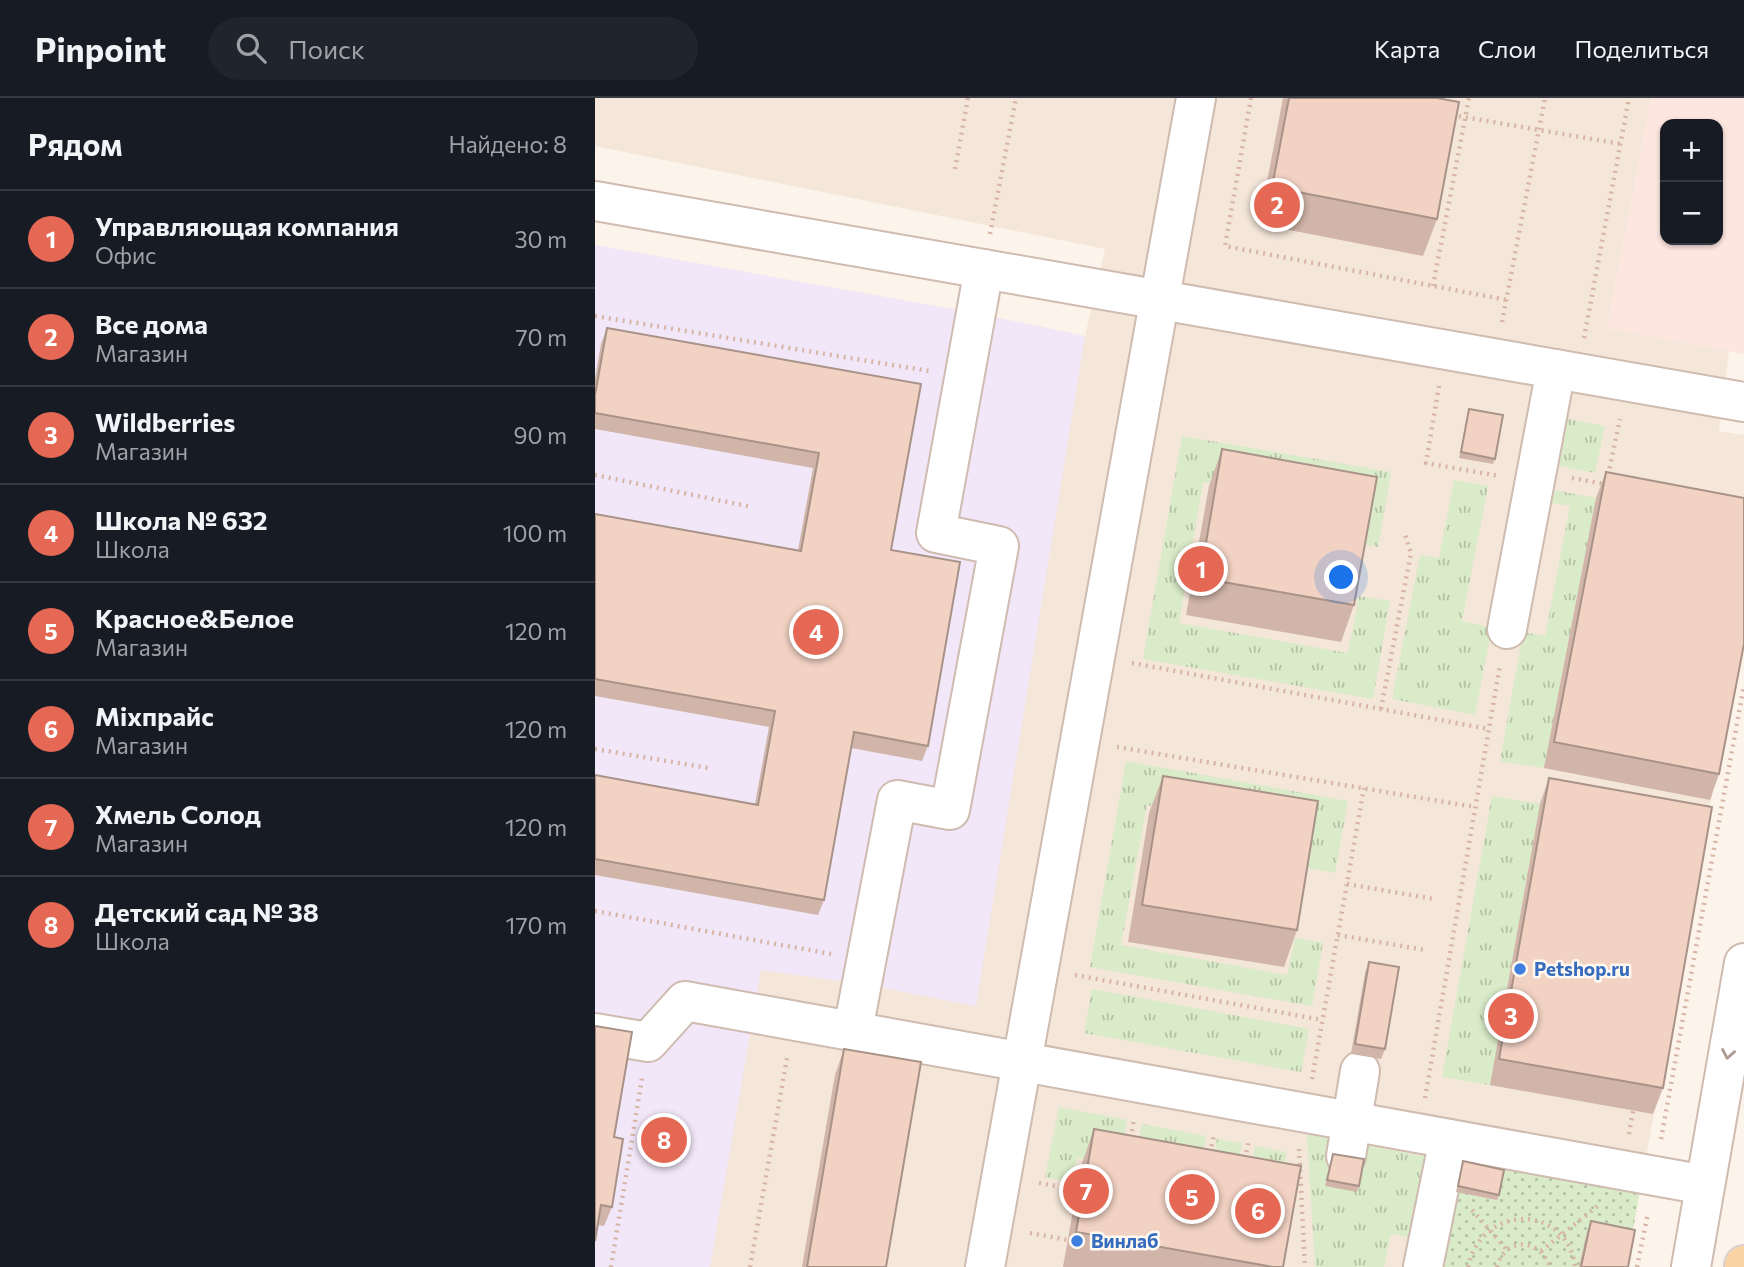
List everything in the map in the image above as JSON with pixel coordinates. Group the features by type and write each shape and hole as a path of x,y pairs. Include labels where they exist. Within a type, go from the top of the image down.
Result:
{"street":[{"path":"985,1267 1196,98"},
{"path":"595,201 987,252 1160,299 1445,349 1569,359 1744,402"},
{"path":"853,1030 897,800 950,810 999,546 936,533 987,252"},
{"path":"1507,629 1537,472 1569,359"},
{"path":"1691,1267 1744,963"},
{"path":"595,1033 648,1042 685,1001 1023,1061 1349,1139 1434,1136 1705,1185"},
{"path":"1349,1139 1360,1071"},
{"path":"1423,1267 1434,1136"}],"path":[{"path":"955,169 968,98"},
{"path":"987,252 1016,98"},
{"path":"1251,98 1225,246 1507,300"},
{"path":"1433,286 1469,98"},
{"path":"1502,324 1545,98"},
{"path":"1569,359 1621,144 1629,98"},
{"path":"1450,115 1621,144"},
{"path":"595,316 964,377"},
{"path":"1426,463 1445,349"},
{"path":"1537,472 1607,484 1621,414"},
{"path":"595,475 752,507"},
{"path":"1381,709 1411,553 1403,531"},
{"path":"1434,1136 1475,807 1507,629"},
{"path":"1095,656 1489,729"},
{"path":"1637,1267 1744,685"},
{"path":"1080,741 1475,807"},
{"path":"595,749 708,768"},
{"path":"1311,1086 1364,788"},
{"path":"1347,884 1434,900"},
{"path":"595,911 866,961"},
{"path":"1338,935 1425,950"},
{"path":"1039,968 1323,1020"},
{"path":"750,1267 794,1019"},
{"path":"611,1267 648,1042"},
{"path":"1129,1149 1136,1111"},
{"path":"1627,1142 1633,1111"},
{"path":"1208,1163 1216,1125"},
{"path":"1243,1169 1251,1132"},
{"path":"1298,1141 1305,1267"},
{"path":"1039,1182 1077,1190"},
{"path":"611,1190 624,1192"},
{"path":"1463,1201 1507,1250"},
{"path":"1541,1251 1601,1203"},
{"path":"1468,1267 1471,1253 1490,1229 1518,1219 1534,1220 1561,1235 1570,1248 1575,1267"},
{"path":"1030,1233 1068,1240"},
{"path":"1497,1267 1501,1256 1507,1250 1521,1245 1541,1251 1550,1267"}],"shaded area":[{"path":"595,98 1651,98 1607,328 1729,351 1719,431 1744,435 1744,620 1626,1267 595,1267 595,245 975,313 1085,336 1105,249 595,146"},
{"path":"1651,98 1744,98 1744,354 1607,328"},
{"path":"595,245 975,313 1085,336 976,1006 862,984 761,970 710,1267 595,1267"}],"green space":[{"path":"1557,417 1605,426 1595,473 1548,464"},
{"path":"1182,436 1391,472 1378,547 1360,544 1366,510 1203,482 1179,623 1348,653 1359,596 1390,601 1373,699 1143,659"},
{"path":"1454,480 1488,486 1462,621 1492,628 1475,715 1392,699 1420,555 1439,558"},
{"path":"1554,490 1596,498 1544,768 1500,761 1523,632 1545,636 1570,506 1552,503"},
{"path":"1126,761 1348,801 1335,873 1307,868 1312,835 1147,805 1121,945 1287,975 1295,938 1323,943 1312,1006 1090,967"},
{"path":"1492,796 1540,804 1490,1085 1442,1077"},
{"path":"1092,989 1309,1029 1301,1072 1084,1033"},
{"path":"1059,1107 1127,1120 1118,1166 1077,1158 1072,1182 1045,1177"},
{"path":"1142,1124 1206,1136 1197,1182 1133,1169"},
{"path":"1307,1134 1333,1139 1326,1186 1365,1145 1439,1159 1423,1240 1391,1234 1384,1267 1315,1267"},
{"path":"1217,1139 1242,1143 1234,1188 1209,1183"},
{"path":"1255,1146 1286,1152 1285,1198 1247,1190"},
{"path":"1505,1165 1640,1191 1631,1241 1587,1232 1579,1267 1439,1267 1454,1191 1497,1200"}],"building":[{"path":"1289,98 1437,98 1459,102 1437,219 1272,187"},
{"path":"607,328 921,384 891,550 960,562 928,746 854,732 824,900 595,859 595,775 758,805 775,711 595,679 595,514 801,551 819,453 595,413 595,395"},
{"path":"1469,409 1503,415 1495,459 1461,452"},
{"path":"1222,449 1377,477 1354,605 1200,578"},
{"path":"1606,472 1744,498 1744,644 1719,774 1554,742"},
{"path":"1163,776 1318,801 1297,930 1142,905"},
{"path":"1549,778 1712,807 1663,1088 1499,1059"},
{"path":"1369,962 1399,967 1385,1049 1355,1044"},
{"path":"595,1026 632,1032 614,1137 623,1139 612,1207 601,1205 595,1241"},
{"path":"844,1049 921,1062 886,1267 807,1267"},
{"path":"1094,1129 1301,1166 1283,1267 1076,1232"},
{"path":"1333,1154 1364,1159 1359,1186 1327,1180"},
{"path":"1463,1161 1504,1170 1499,1195 1458,1186"},
{"path":"1591,1221 1635,1230 1628,1267 1581,1267"}],"place":[{"name":"Все дома","path":"1277,205"},
{"name":"Управляющая компания","path":"1201,569"},
{"name":"Школа № 632","path":"816,632"},
{"name":"Petshop.ru","path":"1520,969"},
{"name":"Wildberries","path":"1511,1016"},
{"name":"Детский сад № 38","path":"664,1140"},
{"name":"Хмель Солод","path":"1086,1191"},
{"name":"Красное&Белое","path":"1192,1197"},
{"name":"Mixпрайс","path":"1258,1211"},
{"name":"Винлаб","path":"1077,1241"}]}
